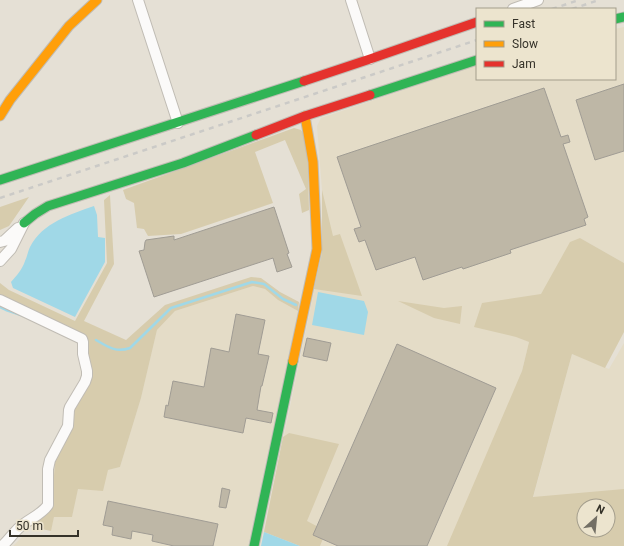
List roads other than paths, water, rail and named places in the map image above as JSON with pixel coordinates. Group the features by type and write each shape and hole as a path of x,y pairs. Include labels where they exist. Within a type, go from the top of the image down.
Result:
{"street":[{"path":"0,116 10,100 69,26 97,0"},
{"path":"138,0 178,123"},
{"path":"351,0 370,59"},
{"path":"516,8 538,0"},
{"path":"0,180 178,123 476,22"},
{"path":"0,242 4,242 35,214 48,206 183,162 305,116 476,60"},
{"path":"254,546 317,249 313,162 305,116"},
{"path":"0,261 11,249 24,223"},
{"path":"0,300 82,339 82,354 87,371 85,382 69,410 68,426 50,460 48,469 48,505 16,530 8,541 2,546"}],"water":[{"path":"94,206 97,215 98,237 105,238 105,262 75,317 13,288 11,282 22,267 35,239 58,220"},
{"path":"318,292 364,301 368,312 364,335 312,325"},
{"path":"264,532 300,546 261,546"}],"waterway":[{"path":"96,340 116,350 130,348 171,308 252,282 264,284 283,299 296,305"},
{"path":"0,307 21,315"}],"railway":[{"path":"555,8 579,0"},
{"path":"575,8 599,0"},
{"path":"0,198 476,40"}]}
